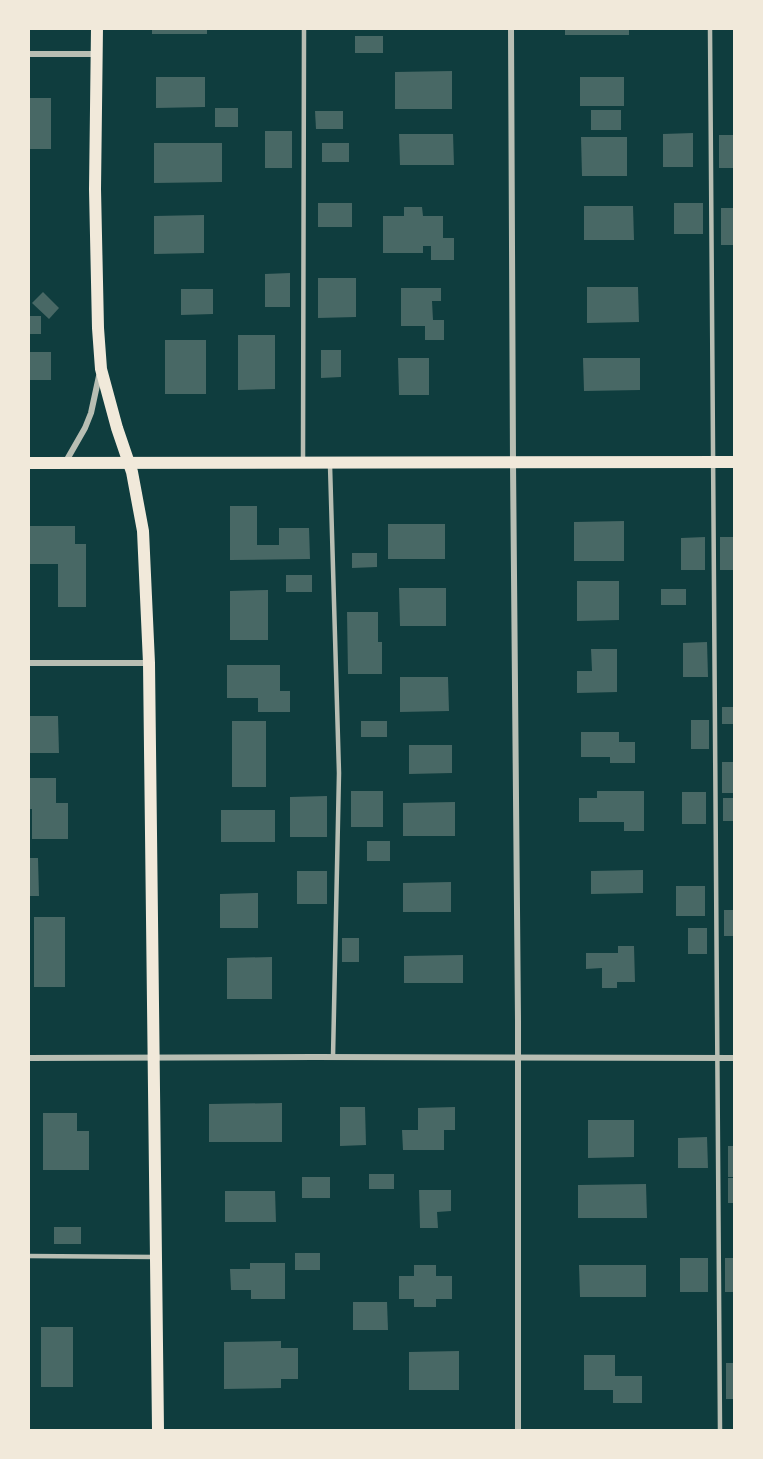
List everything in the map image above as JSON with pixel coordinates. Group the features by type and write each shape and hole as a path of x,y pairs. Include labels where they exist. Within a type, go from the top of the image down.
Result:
{"main road":[{"path":"97,28 95,189 101,369 129,463 143,531 149,663 158,1431"},
{"path":"28,463 735,462"}],"street":[{"path":"511,28 518,1058 518,1431"},
{"path":"28,54 97,54"},
{"path":"66,463 91,413 101,369"},
{"path":"28,663 149,663"},
{"path":"28,1058 735,1058"}],"lane":[{"path":"303,462 304,28"},
{"path":"710,28 720,1431"},
{"path":"330,462 339,773 333,1057"},
{"path":"28,1256 155,1257"}],"building":[{"path":"152,28 207,28 207,34 152,34"},
{"path":"565,28 629,28 629,35 565,35"},
{"path":"355,36 383,36 383,53 355,53"},
{"path":"452,71 452,109 395,109 395,72"},
{"path":"156,77 205,77 205,107 156,108"},
{"path":"580,77 624,77 624,106 580,106"},
{"path":"28,98 51,98 51,149 28,149"},
{"path":"215,108 238,108 238,127 215,127"},
{"path":"591,110 621,110 621,130 591,130"},
{"path":"315,111 343,111 343,129 316,129"},
{"path":"265,131 292,131 292,168 265,168"},
{"path":"693,133 693,167 663,167 663,134"},
{"path":"399,134 453,134 454,165 400,165"},
{"path":"719,135 734,135 734,168 719,168"},
{"path":"581,137 627,137 627,176 582,176"},
{"path":"154,143 222,143 222,182 154,183"},
{"path":"322,143 349,143 349,162 322,162"},
{"path":"318,203 352,203 352,227 318,227"},
{"path":"674,203 703,203 703,234 674,234"},
{"path":"584,206 633,206 634,240 584,240"},
{"path":"404,207 422,207 423,216 443,216 443,238 454,238 454,260 431,260 431,246 423,246 423,253 383,253 383,216 404,216"},
{"path":"721,208 734,208 734,245 721,245"},
{"path":"204,215 204,253 154,254 154,216"},
{"path":"290,273 290,307 265,307 265,274"},
{"path":"318,278 356,278 356,317 318,318"},
{"path":"587,287 638,287 639,322 587,323"},
{"path":"401,288 441,288 441,301 432,301 433,320 444,320 444,340 425,340 425,326 401,326"},
{"path":"181,289 213,289 213,314 181,315"},
{"path":"43,292 59,308 49,319 32,303"},
{"path":"28,316 41,316 41,334 28,334"},
{"path":"238,335 275,335 275,389 238,390"},
{"path":"165,340 206,340 206,394 165,394"},
{"path":"321,350 341,350 341,377 321,378"},
{"path":"28,352 51,352 51,380 28,380"},
{"path":"398,358 429,358 429,395 399,395"},
{"path":"583,358 640,358 640,390 584,391"},
{"path":"230,506 257,506 257,545 279,545 279,528 309,528 310,559 230,560"},
{"path":"624,521 624,561 574,561 574,522"},
{"path":"388,524 445,524 445,559 388,559"},
{"path":"28,526 75,526 75,544 86,544 86,607 58,607 58,564 28,564"},
{"path":"705,537 705,570 681,570 681,538"},
{"path":"720,537 734,537 734,570 720,570"},
{"path":"352,553 377,553 377,567 352,568"},
{"path":"286,575 312,575 312,592 286,592"},
{"path":"577,581 619,581 619,620 577,621"},
{"path":"399,588 446,588 446,626 400,626"},
{"path":"661,589 686,589 686,605 661,605"},
{"path":"268,590 268,640 230,640 230,591"},
{"path":"347,612 378,612 378,642 382,642 382,674 348,674"},
{"path":"707,642 708,677 683,677 683,643"},
{"path":"591,649 617,649 617,692 577,693 577,671 592,671"},
{"path":"227,665 280,665 280,691 290,691 290,712 258,712 258,698 227,698"},
{"path":"400,677 448,677 449,711 400,712"},
{"path":"722,707 734,707 734,724 722,724"},
{"path":"28,716 58,716 59,753 28,753"},
{"path":"691,720 709,720 709,749 691,749"},
{"path":"232,721 266,721 266,787 232,787"},
{"path":"361,721 387,721 387,737 361,737"},
{"path":"581,732 619,732 619,742 635,742 635,763 610,763 610,757 581,757"},
{"path":"409,745 452,745 452,773 409,774"},
{"path":"722,762 734,762 734,793 722,793"},
{"path":"28,778 56,778 56,803 68,803 68,839 32,839 32,809 28,809"},
{"path":"351,791 383,791 383,827 351,827"},
{"path":"597,791 644,791 644,831 624,831 624,822 579,822 579,798 597,798"},
{"path":"682,792 706,792 706,824 682,824"},
{"path":"327,796 327,837 290,837 290,797"},
{"path":"723,798 734,798 734,821 723,821"},
{"path":"455,802 455,836 403,836 403,803"},
{"path":"221,810 275,810 275,842 221,842"},
{"path":"367,841 390,841 390,861 367,861"},
{"path":"28,858 38,858 39,896 28,896"},
{"path":"643,870 643,893 591,894 591,871"},
{"path":"297,871 327,871 327,904 297,904"},
{"path":"451,882 451,912 403,912 403,883"},
{"path":"676,886 705,886 705,916 676,916"},
{"path":"258,893 258,928 220,928 220,894"},
{"path":"724,910 734,910 734,936 724,936"},
{"path":"34,917 65,917 65,987 34,987"},
{"path":"688,928 707,928 707,954 688,954"},
{"path":"342,938 359,938 359,962 342,962"},
{"path":"618,946 634,946 635,982 617,982 617,988 602,988 602,968 586,969 586,953 618,953"},
{"path":"463,955 463,983 404,983 404,956"},
{"path":"272,957 272,999 227,999 227,958"},
{"path":"282,1103 282,1142 209,1142 209,1104"},
{"path":"340,1107 365,1107 366,1145 340,1146"},
{"path":"455,1107 455,1130 444,1130 444,1150 403,1150 402,1130 418,1130 418,1108"},
{"path":"43,1113 77,1113 77,1131 89,1131 89,1170 43,1170"},
{"path":"588,1120 634,1120 634,1157 588,1158"},
{"path":"707,1137 708,1168 678,1168 678,1138"},
{"path":"728,1146 734,1146 734,1177 728,1177"},
{"path":"369,1174 394,1174 394,1189 369,1189"},
{"path":"302,1177 330,1177 330,1198 302,1198"},
{"path":"728,1178 734,1178 734,1203 728,1203"},
{"path":"646,1184 647,1218 578,1218 578,1185"},
{"path":"419,1190 451,1190 451,1211 437,1212 438,1228 420,1228"},
{"path":"225,1191 275,1191 276,1222 225,1222"},
{"path":"54,1227 81,1227 81,1244 54,1244"},
{"path":"295,1253 320,1253 320,1270 295,1270"},
{"path":"680,1258 708,1258 708,1292 680,1292"},
{"path":"725,1258 734,1258 734,1292 725,1292"},
{"path":"250,1263 285,1263 285,1299 251,1299 251,1290 231,1290 230,1269 250,1269"},
{"path":"414,1265 436,1265 436,1276 452,1276 452,1299 436,1299 436,1307 414,1307 414,1299 399,1299 399,1276 414,1276"},
{"path":"579,1265 646,1265 646,1297 580,1297"},
{"path":"353,1302 387,1302 388,1330 353,1330"},
{"path":"41,1327 73,1327 73,1387 41,1387"},
{"path":"281,1341 281,1348 298,1348 298,1379 281,1379 281,1388 224,1389 224,1342"},
{"path":"459,1351 459,1390 409,1390 409,1352"},
{"path":"584,1355 615,1355 615,1376 642,1376 642,1403 613,1403 613,1390 584,1390"},
{"path":"726,1363 734,1363 734,1399 726,1399"}]}
